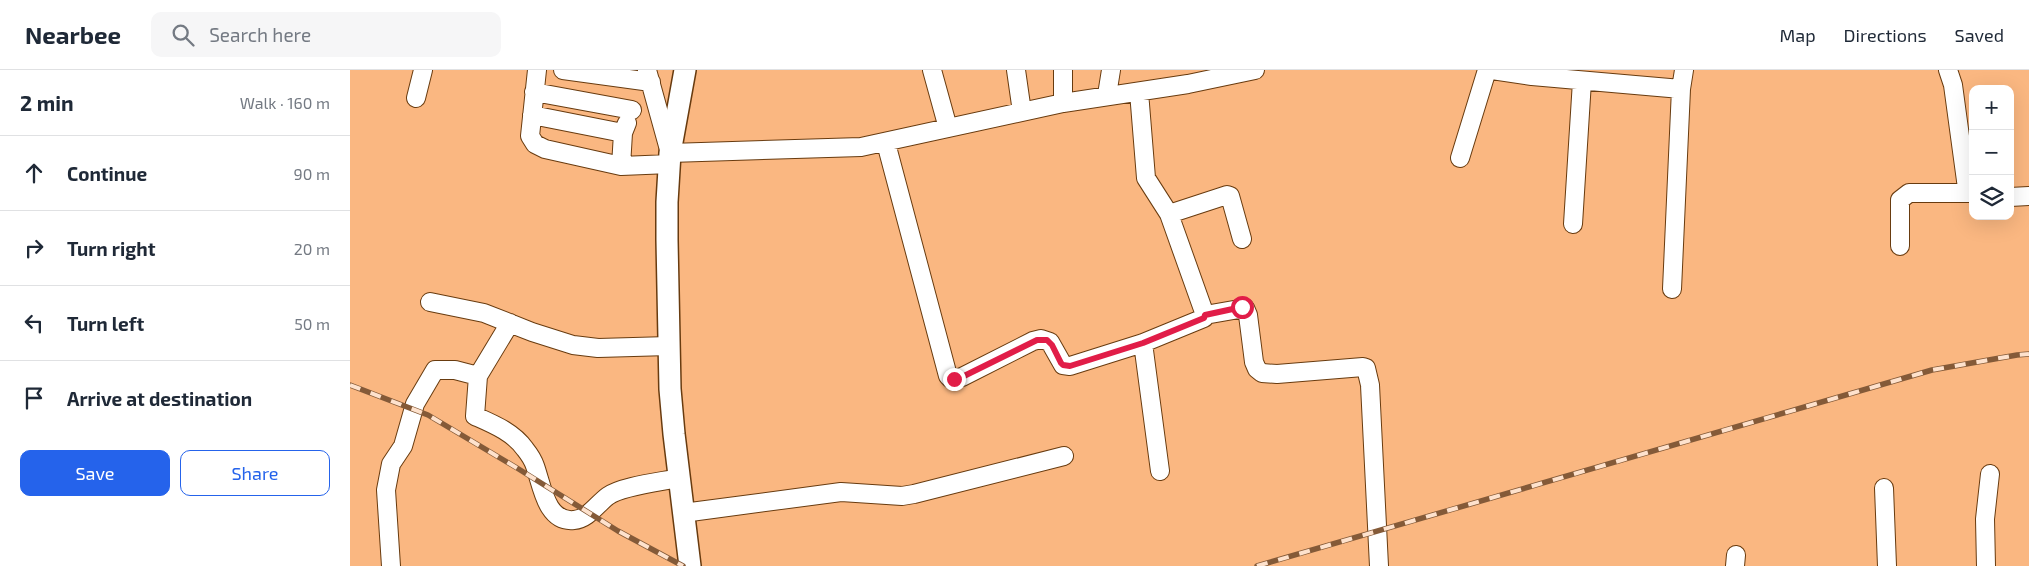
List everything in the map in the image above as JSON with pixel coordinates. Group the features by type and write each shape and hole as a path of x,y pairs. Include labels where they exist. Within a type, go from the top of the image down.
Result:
{"main road":[{"path":"685,70 670,159 667,202 670,389 678,478 690,566"}],"street":[{"path":"416,98 423,70"},
{"path":"537,70 530,136 535,144 545,149 621,166 670,159 827,149 886,143 1062,103 1138,92 1255,70"},
{"path":"563,70 651,82"},
{"path":"932,70 948,128"},
{"path":"1016,70 1022,112"},
{"path":"1062,103 1063,70"},
{"path":"1107,95 1111,70"},
{"path":"1460,158 1487,70"},
{"path":"1492,70 1532,76 1681,90"},
{"path":"1672,290 1681,90 1684,70"},
{"path":"1948,70 1953,85 1967,188 1969,190"},
{"path":"1573,224 1582,81"},
{"path":"621,166 623,133 632,110 651,82"},
{"path":"651,82 670,159"},
{"path":"534,92 632,110"},
{"path":"1138,92 1146,178 1169,214 1205,315"},
{"path":"532,115 623,133"},
{"path":"886,143 946,374 949,378 962,377 1037,340 1047,340 1050,342 1061,363 1065,366 1084,362 1143,343 1204,318 1205,315 1245,308 1248,315 1254,362 1257,369 1262,373 1277,374 1366,368 1370,385 1379,566"},
{"path":"1900,246 1900,205 1904,197 1909,193 1969,193"},
{"path":"1169,214 1227,195 1230,196 1242,239"},
{"path":"2014,196 2029,196"},
{"path":"430,302 470,309 532,332 578,346 598,348 669,346"},
{"path":"510,323 478,376 474,416 510,433 524,448 535,464 542,492 550,509 560,518 572,520 583,518 610,495 623,490 678,478"},
{"path":"1143,343 1160,471"},
{"path":"391,566 387,481 395,456 403,446 415,404 435,370 455,370 478,376"},
{"path":"683,513 841,492 902,496 1064,456"},
{"path":"1986,566 1985,520 1990,474"},
{"path":"1884,488 1887,566"}],"railway":[{"path":"1257,566 1932,370 2029,354"},
{"path":"350,385 428,415 618,531 683,566"}],"route":[{"path":"954,379 962,377 1033,341 1041,339 1050,342 1063,365 1070,366 1143,343 1204,318 1205,315 1242,307"}]}
